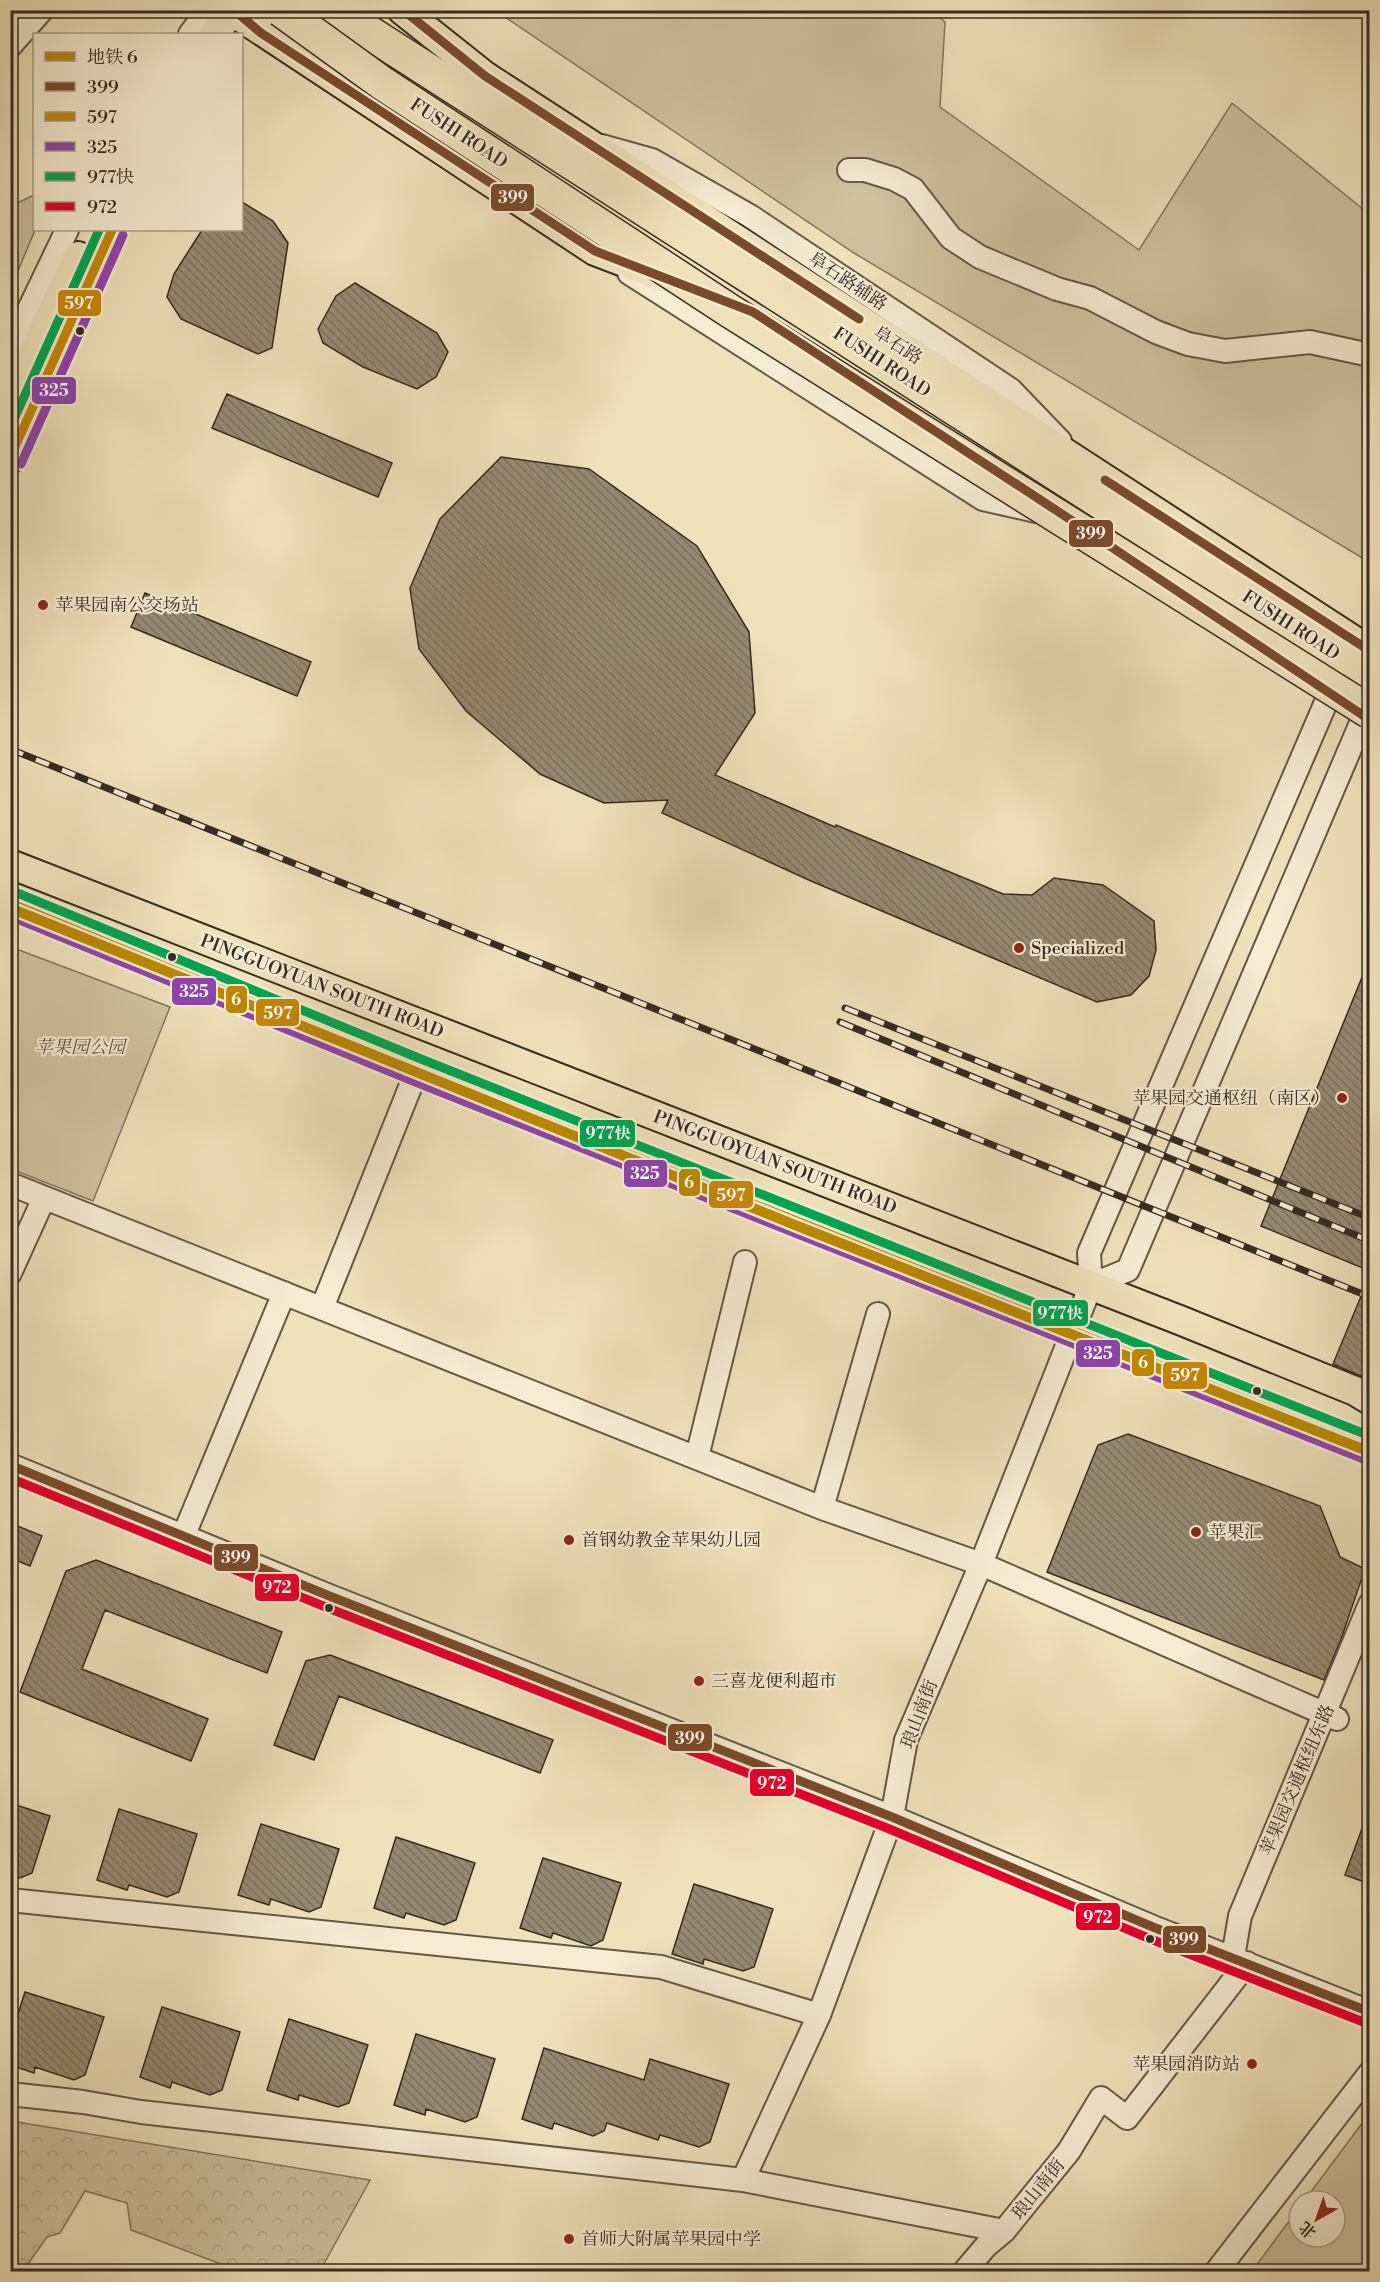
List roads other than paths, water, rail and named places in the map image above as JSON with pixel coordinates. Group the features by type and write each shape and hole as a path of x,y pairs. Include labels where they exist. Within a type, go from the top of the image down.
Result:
{"highway":[{"name":"FUSHI ROAD","path":"281,10 382,83 730,311 1368,716"},
{"name":"FUSHI ROAD","path":"334,10 1370,675"}],"main road":[{"name":"阜石路","path":"402,10 485,76 1370,651"},
{"path":"215,33 235,16 595,251 753,312 1368,716"},
{"path":"10,408 90,231"},
{"path":"10,459 112,231"},
{"name":"PINGGUOYUAN SOUTH ROAD","path":"10,864 1091,1285 1344,1387 1370,1401"},
{"path":"10,903 417,1070 1370,1449"}],"street":[{"path":"10,46 42,10"},
{"path":"192,33 235,16"},
{"path":"849,170 865,170 894,179 913,189 951,238 980,257 1057,289 1089,298 1156,332 1188,344 1225,351 1310,342 1370,355"},
{"path":"10,349 67,231"},
{"path":"1330,693 1089,1253 1091,1285 1128,1270 1368,716"},
{"path":"322,1308 417,1070"},
{"path":"10,1184 822,1508 981,1564 1331,1716"},
{"path":"10,1273 44,1198"},
{"path":"697,1457 745,1262"},
{"name":"琅山南街","path":"743,2180 819,2015 892,1817 906,1740 981,1564 1091,1285"},
{"path":"183,1537 284,1293"},
{"path":"822,1508 878,1314"},
{"path":"10,1465 332,1598 892,1817 1153,1927 1370,2012"},
{"name":"苹果园交通枢纽东路","path":"1240,1960 1240,1916 1331,1716 1370,1604"},
{"path":"10,1900 661,1967 819,2015"},
{"name":"琅山南街","path":"964,2271 986,2246 1004,2231 1069,2151 1101,2098 1127,2118 1240,1960"},
{"path":"1216,2271 1370,2073"},
{"path":"10,2094 83,2102 141,2112 743,2180 1004,2231"}],"railway":[{"path":"10,749 1370,1297"},
{"path":"845,1008 1370,1218"},
{"path":"840,1022 1370,1241"}],"metro line":[{"name":"6","path":"10,908 805,1229 1370,1452"}],"place":[{"name":"苹果园南公交场站","path":"43,605"},
{"name":"Specialized","path":"1019,948"},
{"name":"苹果园交通枢纽（南区）","path":"1342,1098"},
{"name":"苹果汇","path":"1196,1532"},
{"name":"首钢幼教金苹果幼儿园","path":"569,1540"},
{"name":"三喜龙便利超市","path":"699,1681"},
{"name":"苹果园消防站","path":"1252,2064"},
{"name":"首师大附属苹果园中学","path":"569,2239"}],"park label":[{"name":"苹果园公园","path":"80,1047"}]}
